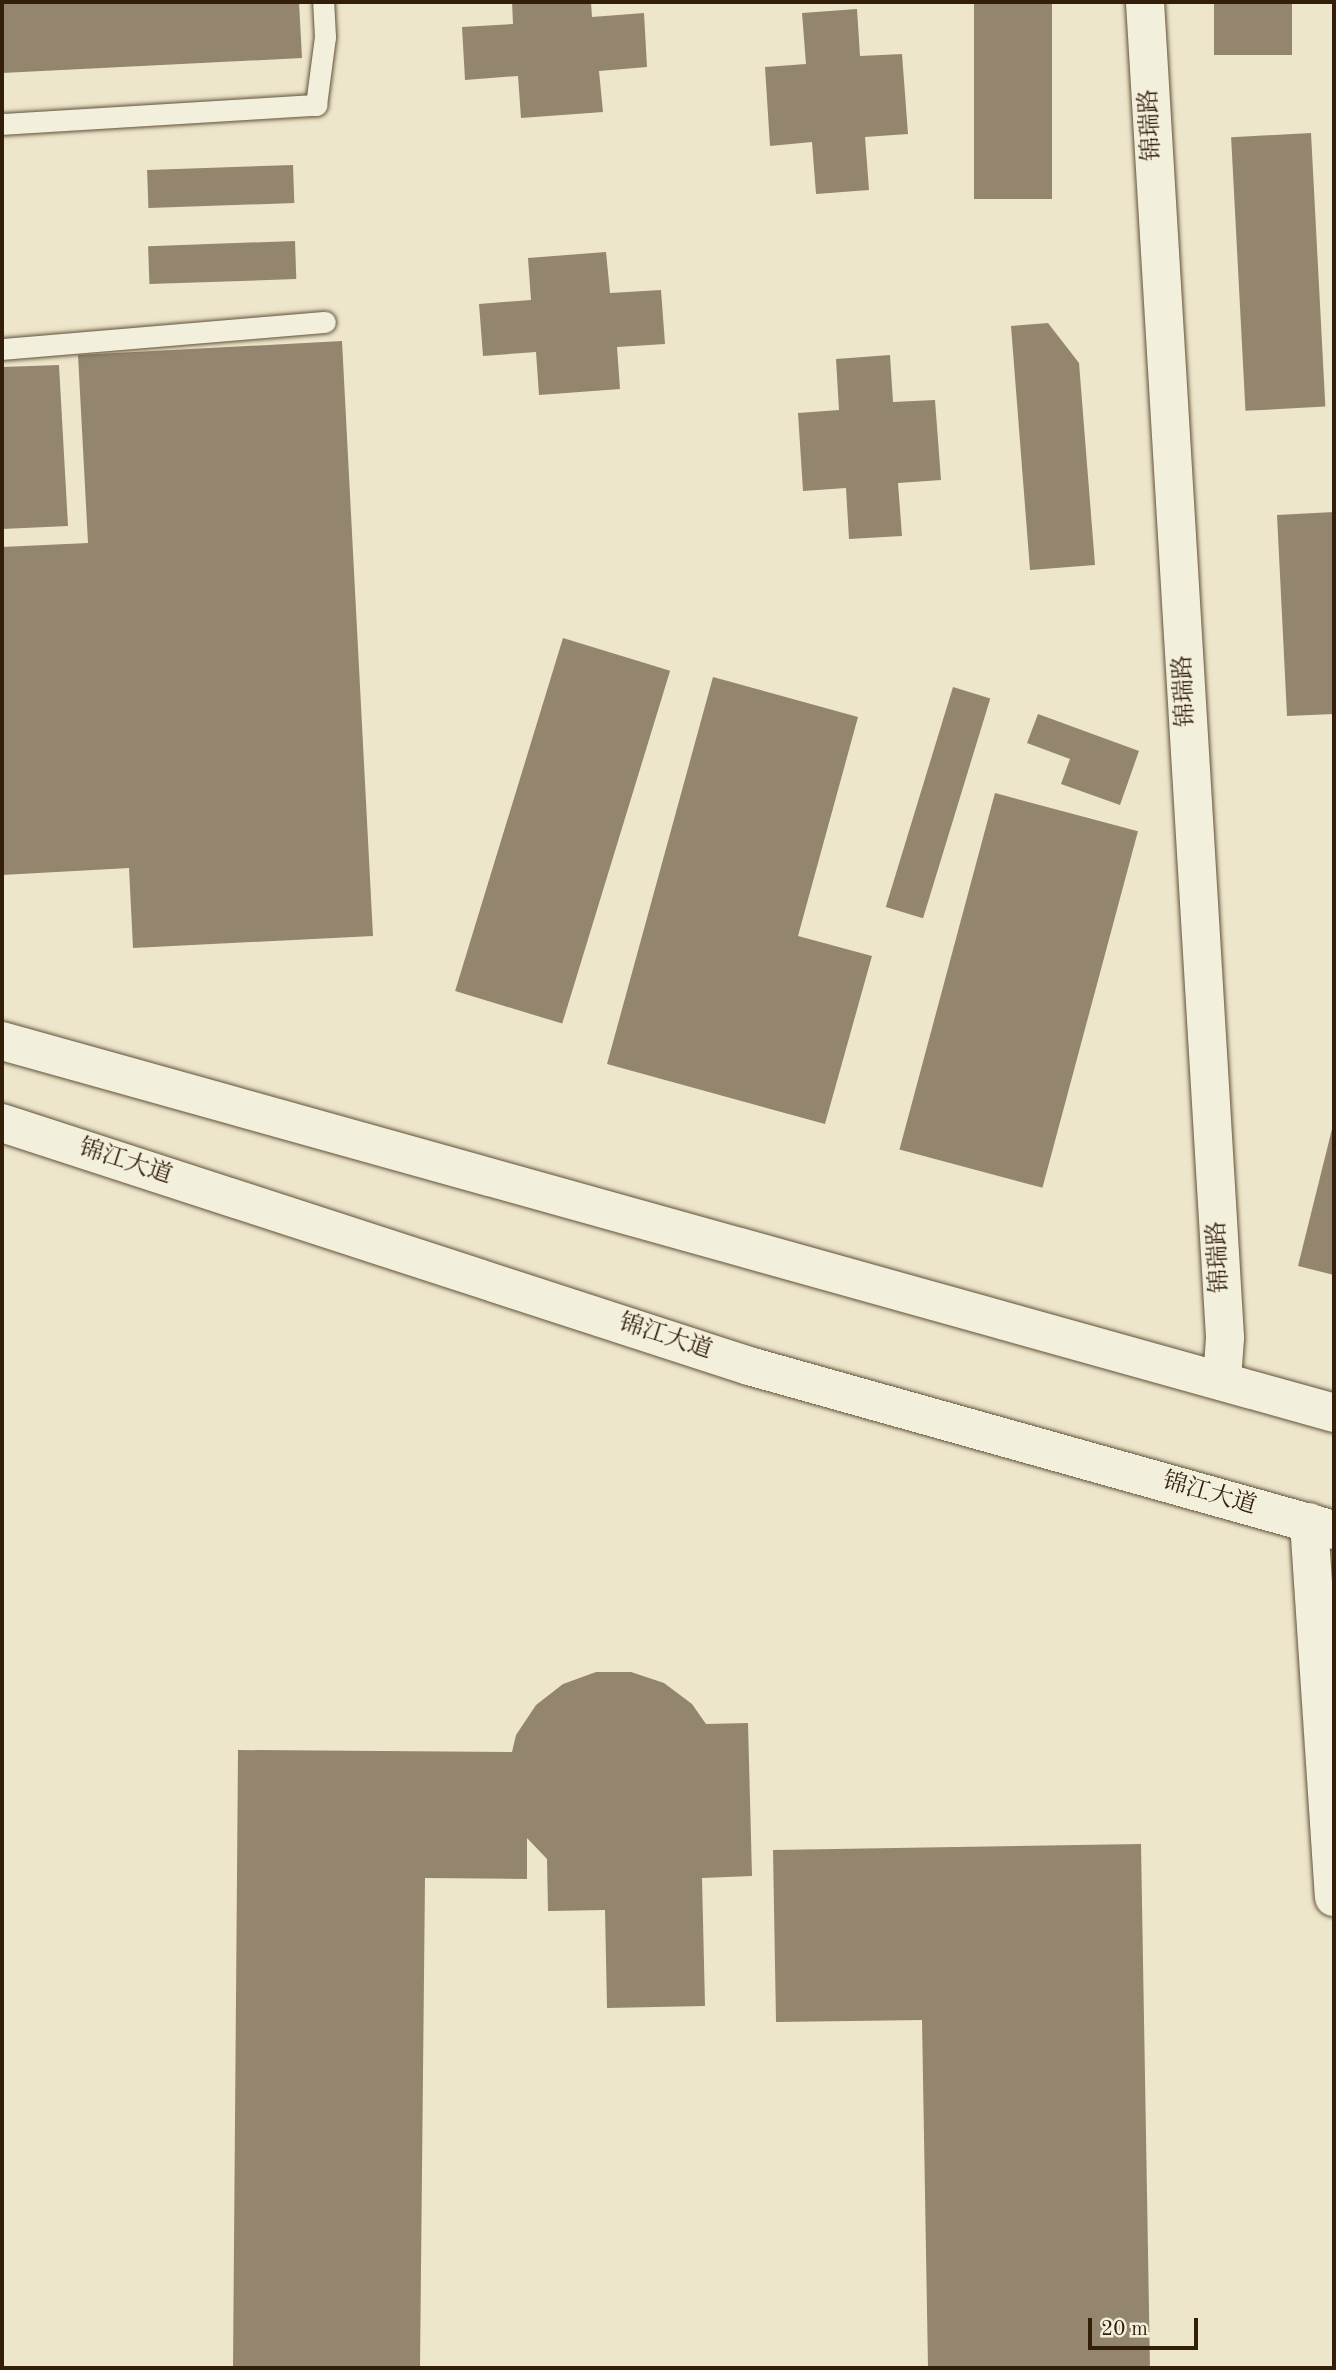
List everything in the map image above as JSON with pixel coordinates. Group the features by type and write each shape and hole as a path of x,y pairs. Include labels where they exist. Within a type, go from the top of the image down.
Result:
{"main road":[{"name":"锦瑞路","path":"1145,2 1225,1338 1222,1380"},
{"path":"5,1041 1334,1413"},
{"name":"锦江大道","path":"2,1124 749,1366 1322,1526"},
{"path":"1322,1526 1334,1897"}],"lane":[{"path":"2,124 316,105 325,37 323,2"},
{"path":"2,349 325,322"}],"building":[{"path":"2,2 299,2 302,58 2,73"},
{"path":"512,2 591,2 592,17 644,13 647,67 599,71 603,112 521,118 518,76 465,80 462,27 513,24"},
{"path":"974,2 1052,2 1052,199 974,199"},
{"path":"1214,2 1292,2 1292,55 1214,55"},
{"path":"857,9 860,56 902,54 908,134 865,137 869,190 816,194 812,142 770,146 765,67 806,64 802,13"},
{"path":"1311,133 1325,407 1245,411 1231,137"},
{"path":"293,165 294,203 148,208 147,170"},
{"path":"295,241 296,279 149,284 148,246"},
{"path":"606,252 610,293 661,290 665,344 617,347 620,389 539,395 536,352 483,356 479,304 531,300 528,258"},
{"path":"1048,323 1079,363 1095,565 1030,570 1011,326"},
{"path":"342,341 373,936 133,948 129,868 2,875 2,547 88,543 78,355"},
{"path":"890,355 893,402 935,400 941,480 898,483 902,536 849,539 846,488 803,491 798,413 839,410 836,359"},
{"path":"59,365 68,526 2,529 2,367"},
{"path":"1334,512 1334,714 1287,716 1277,515"},
{"path":"563,638 670,671 562,1024 455,991"},
{"path":"713,677 858,717 798,936 872,956 825,1124 607,1064"},
{"path":"953,687 990,698 923,918 886,907"},
{"path":"1038,714 1139,751 1120,805 1061,784 1070,759 1027,743"},
{"path":"995,793 1138,831 1042,1188 899,1149"},
{"path":"1334,1125 1334,1275 1298,1266"},
{"path":"596,1672 631,1672 664,1683 692,1704 706,1724 748,1723 752,1876 702,1878 705,2006 607,2008 605,1910 548,1911 547,1859 527,1838 527,1879 425,1878 420,2368 233,2368 238,1750 512,1752 516,1735 536,1705 563,1684"},
{"path":"1141,1844 1150,2368 928,2368 922,2020 776,2022 773,1850"}]}
